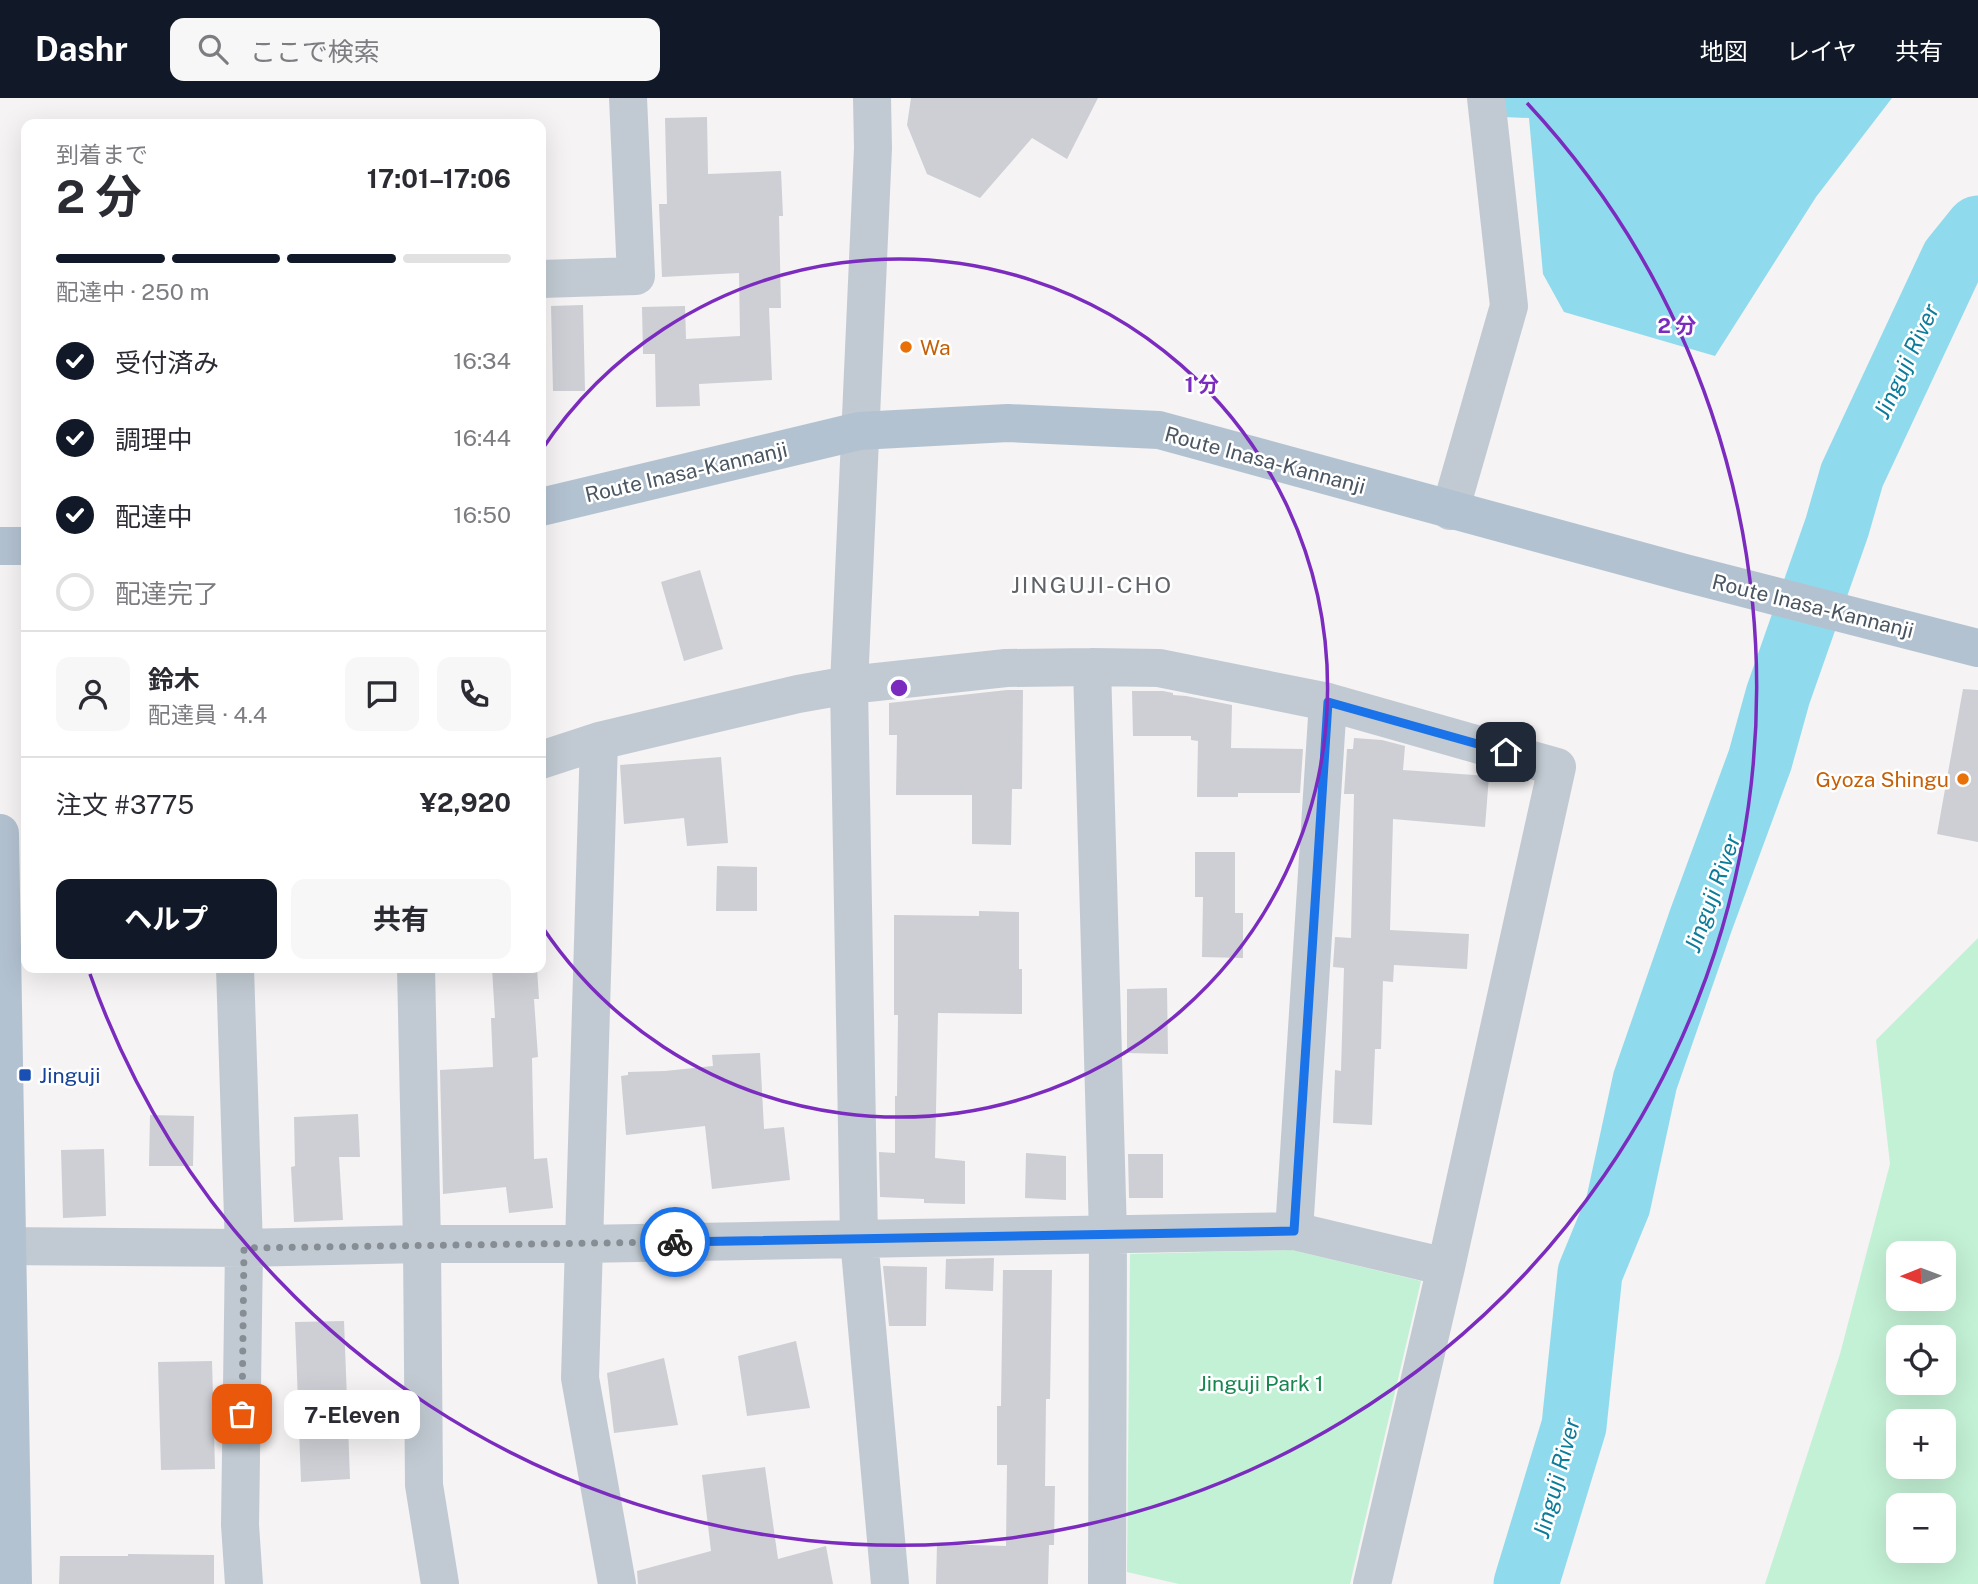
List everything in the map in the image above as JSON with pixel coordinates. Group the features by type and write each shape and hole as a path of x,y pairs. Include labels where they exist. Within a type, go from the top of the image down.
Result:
{"main road":[{"name":"Route Inasa-Kannanji","path":"546,506 859,431 1008,423 1159,430 1450,511 1978,648"},
{"path":"0,546 21,546"},
{"path":"0,833 3,1246 13,1584"}],"street":[{"path":"546,279 636,275 628,98"},
{"path":"872,98 873,148 849,685 859,1238 890,1584"},
{"path":"1450,511 1509,306 1486,98"},
{"path":"1092,667 1108,1234 1107,1584"},
{"path":"546,759 599,741 798,694 849,685 1006,668 1092,667 1159,668 1328,702 1557,767 1372,1584"},
{"path":"1294,1231 1328,702"},
{"path":"599,741 580,1378 617,1584"},
{"path":"235,973 244,1248 240,1525 244,1584"},
{"path":"416,973 424,1485 440,1584"},
{"path":"3,1246 244,1248 1294,1231 1446,1266"}],"green space":[{"path":"1978,938 1978,1584 1765,1584 1840,1354 1890,1164 1876,1040"},
{"name":"Jinguji Park 1","path":"1292,1250 1421,1281 1350,1584 1179,1584 1127,1572 1130,1254"}],"water":[{"path":"1501,98 1892,98 1816,197 1715,356 1564,312 1543,274 1529,118 1503,117"}],"building":[{"path":"911,98 1098,98 1067,159 1032,138 980,198 927,174 907,125"},
{"path":"707,117 708,174 781,171 781,308 769,308 772,380 699,384 700,406 656,407 655,354 643,354 642,307 685,306 686,339 740,336 739,273 662,277 659,204 667,204 665,118"},
{"path":"583,305 585,391 553,391 551,306"},
{"path":"700,570 723,649 684,661 661,582"},
{"name":"Gyoza Shingu","path":"1963,689 1978,690 1978,842 1937,834"},
{"path":"1023,690 1022,789 1012,789 1011,845 972,844 972,795 896,795 897,735 889,735 889,703"},
{"path":"1132,691 1163,691 1232,705 1231,748 1303,749 1300,793 1238,793 1238,797 1197,797 1198,741 1191,740 1191,736 1133,736"},
{"path":"1354,738 1382,740 1405,746 1403,770 1489,776 1485,827 1393,819 1390,930 1469,934 1467,969 1394,965 1393,982 1383,981 1381,1049 1375,1049 1372,1125 1333,1123 1335,1070 1341,1071 1344,968 1333,967 1335,937 1351,938 1354,794 1344,794 1347,749 1353,749"},
{"path":"721,757 728,843 687,846 684,818 624,824 620,765"},
{"path":"1195,852 1235,852 1235,913 1243,913 1243,958 1202,957 1203,897 1195,897"},
{"path":"717,866 757,867 757,911 716,911"},
{"path":"979,911 1019,912 1022,1014 938,1013 935,1158 965,1161 965,1204 924,1203 924,1199 880,1197 879,1152 895,1153 898,1015 894,1015 894,915 979,916"},
{"path":"492,973 537,973 539,999 534,999 538,1057 532,1058 534,1159 547,1158 553,1208 509,1213 506,1187 443,1194 440,1070 493,1067 491,1018 495,1018"},
{"path":"1167,988 1168,1054 1127,1053 1127,989"},
{"path":"760,1053 764,1129 784,1127 790,1180 712,1189 705,1126 626,1135 621,1076 628,1075 628,1072 713,1066 712,1055"},
{"path":"358,1114 360,1157 339,1157 343,1220 294,1222 291,1167 295,1166 294,1117"},
{"path":"150,1115 194,1116 193,1166 149,1166"},
{"path":"104,1149 106,1216 63,1218 61,1150"},
{"path":"1026,1153 1066,1156 1066,1200 1025,1198"},
{"path":"1128,1154 1163,1154 1163,1198 1129,1198"},
{"path":"994,1258 993,1291 945,1289 946,1259"},
{"path":"883,1266 927,1267 926,1326 889,1326"},
{"path":"1003,1270 1052,1270 1050,1399 1046,1399 1045,1486 1055,1486 1054,1545 1049,1545 1048,1584 936,1584 937,1544 1006,1546 1007,1465 997,1465 997,1406 1001,1406"},
{"path":"344,1321 350,1479 301,1482 295,1322"},
{"path":"796,1341 810,1408 747,1416 738,1356"},
{"path":"664,1358 678,1425 614,1433 607,1373"},
{"path":"212,1361 215,1469 161,1470 158,1362"},
{"path":"765,1467 778,1559 826,1546 833,1584 638,1584 637,1571 711,1551 702,1475"},
{"path":"214,1555 214,1584 59,1584 60,1556"}],"waterway":[{"name":"Jinguji River","path":"1526,1584 1574,1426 1590,1273 1618,1205 1645,1081 1760,760 1778,695 1837,527 1852,475 1953,259 1978,228"}],"way so far":[{"path":"242,1414 244,1248 675,1242"}],"place":[{"name":"Wa","path":"906,347"},
{"name":"Gyoza Shingu","path":"1963,779"},
{"name":"Jinguji","path":"25,1075"},
{"name":"7-Eleven","path":"242,1414"}],"district":[{"name":"JINGUJI-CHO","path":"1092,584"}],"route":[{"path":"675,1242 1294,1231 1328,702 1506,752"}]}
